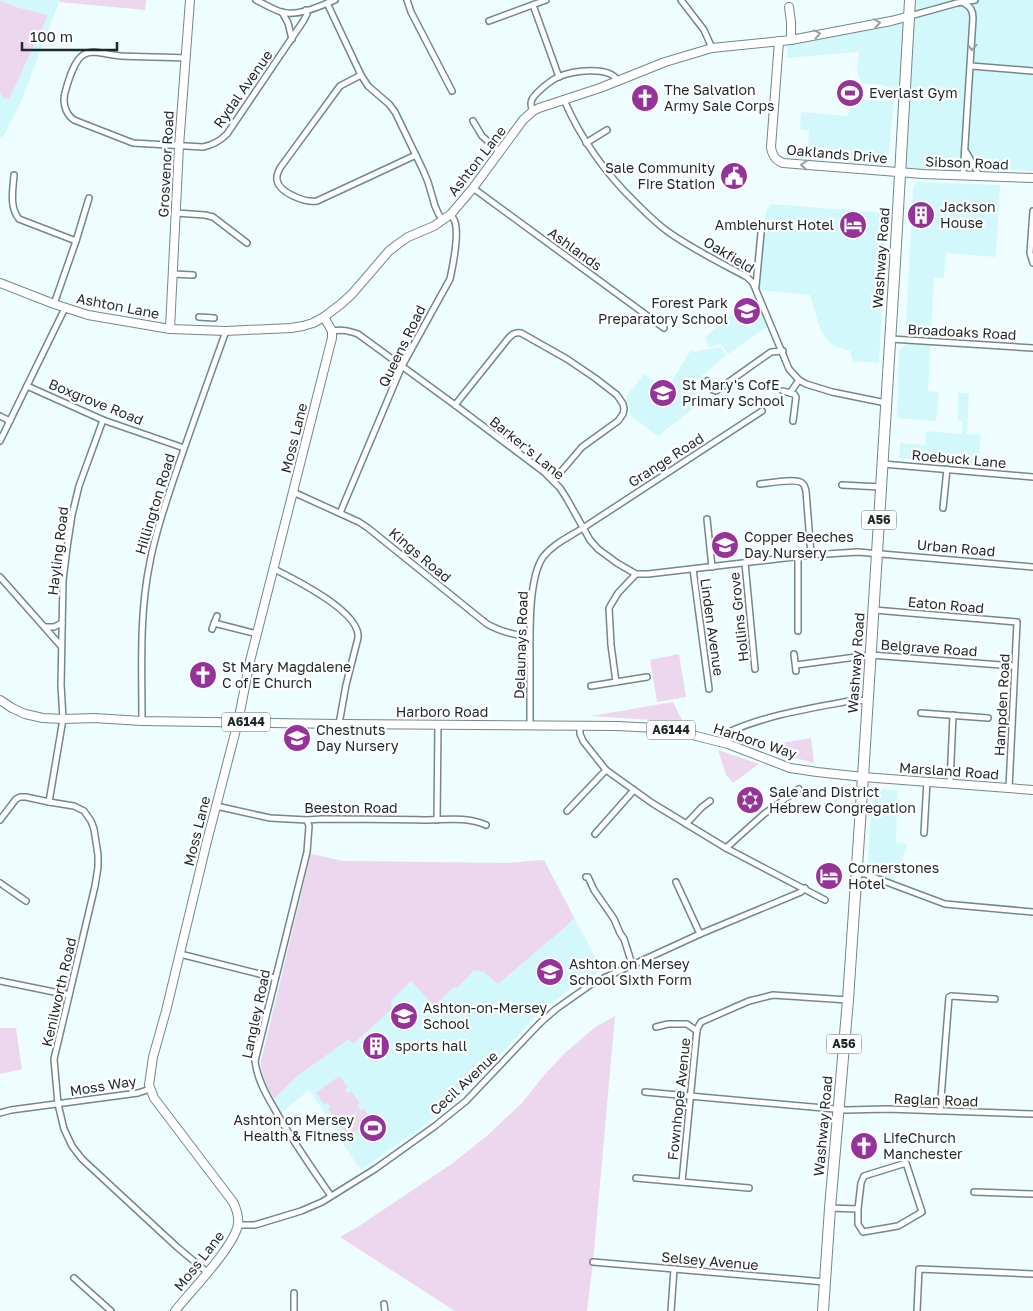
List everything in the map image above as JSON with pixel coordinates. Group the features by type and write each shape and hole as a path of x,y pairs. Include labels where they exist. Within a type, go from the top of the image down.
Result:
{"highway":[{"name":"A56","path":"910,0 910,16"},
{"name":"Washway Road","path":"823,1311 864,778 876,553 910,16"}],"main road":[{"name":"Grosvenor Road","path":"170,329 179,146 190,0"},
{"path":"789,3 790,40"},
{"name":"Ashton Lane","path":"0,283 65,308 101,318 170,329 226,331 303,326 324,317 352,294 389,250 408,237 434,226 447,217 473,188 523,120 533,111 665,62 712,48 790,40 910,16"},
{"name":"Oaklands Drive","path":"779,41 771,143 773,156 783,163 900,172"},
{"name":"Sibson Road","path":"900,172 1033,178"},
{"path":"324,317 332,331"},
{"name":"Moss Lane","path":"175,1311 227,1247 238,1225 238,1214 233,1202 154,1098 149,1080 153,1057 238,722 250,661 329,350 332,331"},
{"name":"Harboro Road","path":"0,700 25,714 43,718 63,719 580,726"},
{"name":"Harboro Way","path":"580,726 638,726 670,730 728,744 790,768 864,778"},
{"name":"Marsland Road","path":"864,778 1033,790"}],"street":[{"path":"256,0 282,12 293,13 335,0"},
{"path":"407,0 452,91"},
{"path":"489,21 546,0"},
{"path":"681,0 706,34 712,48"},
{"path":"910,16 975,0"},
{"name":"Queens Road","path":"327,3 361,75 368,86 389,104 395,112 428,182 439,214 455,222 456,248 450,279 402,366 340,513"},
{"path":"963,176 973,13 969,6 964,3"},
{"path":"533,5 559,77"},
{"name":"Rydal Avenue","path":"186,58 120,56 94,52 86,54 79,58 76,63 64,95 66,110 74,120 133,144 210,146 222,139 235,123 304,20 307,14 306,10"},
{"path":"282,12 288,23 292,39"},
{"path":"971,66 1033,71"},
{"path":"533,111 531,104 533,98 543,87 559,77 588,71 606,73 618,81"},
{"path":"361,75 340,86 280,168 277,180 281,188 308,201 317,201 416,155"},
{"name":"Oakfield","path":"564,100 586,143 608,174 654,222 669,233 747,277 755,286 789,368 799,380"},
{"path":"473,121 482,136 500,152"},
{"path":"586,143 607,130"},
{"path":"965,151 977,170 978,176"},
{"path":"14,175 13,206 19,219 76,241"},
{"name":"Ashlands","path":"473,188 664,328"},
{"path":"54,304 89,198"},
{"path":"1033,211 1030,253 1033,263"},
{"path":"176,213 213,217 247,243"},
{"path":"755,286 761,233"},
{"path":"173,274 193,275"},
{"path":"0,441 65,308"},
{"path":"199,317 214,318"},
{"path":"206,318 206,330"},
{"name":"Barker's Lane","path":"332,331 339,329 358,334 544,472 567,499 590,540 598,549 636,574"},
{"name":"Hillington Road","path":"142,721 142,628 144,594 150,562 157,531 184,448 226,331"},
{"path":"456,406 507,340 512,334 517,332 567,359 617,395 624,409 624,414 618,421 582,447 553,481"},
{"name":"Broadoaks Road","path":"890,339 1033,348"},
{"path":"706,381 716,391 771,352 783,351"},
{"path":"790,393 799,380 832,392 886,403"},
{"name":"Boxgrove Road","path":"27,386 103,420 184,448"},
{"path":"783,392 796,396 793,421"},
{"name":"Grange Road","path":"583,528 762,411"},
{"path":"0,416 10,421"},
{"name":"Hayling Road","path":"63,719 61,647 63,580 72,515 103,420"},
{"name":"Roebuck Lane","path":"882,464 1033,477"},
{"path":"943,508 947,469"},
{"path":"760,484 795,480 802,483 804,486 811,555"},
{"path":"842,485 881,487"},
{"name":"Kings Road","path":"293,492 368,528 495,629 530,637"},
{"path":"707,519 712,567"},
{"name":"Delaunays Road","path":"530,725 530,637 535,576 542,559 549,550 583,528"},
{"path":"616,682 609,608 618,593 636,574 811,555 849,552 876,553"},
{"name":"Urban Road","path":"876,553 1033,567"},
{"path":"798,557 798,631"},
{"name":"Hollins Grove","path":"745,563 756,669"},
{"path":"274,569 324,596 351,620 356,627 358,638 346,685 339,724"},
{"name":"Linden Avenue","path":"693,569 709,689"},
{"path":"0,577 61,647"},
{"name":"Eaton Road","path":"874,610 1017,622"},
{"path":"212,629 217,616"},
{"path":"214,622 257,634"},
{"name":"Hampden Road","path":"1009,788 1017,622"},
{"path":"45,627 54,627 62,623"},
{"name":"Belgrave Road","path":"794,654 796,668 871,655 1014,666"},
{"path":"591,686 647,677"},
{"path":"731,731 775,716 856,700 868,701"},
{"path":"920,713 988,718"},
{"path":"950,783 953,715"},
{"path":"49,802 63,719"},
{"path":"437,820 438,725"},
{"path":"580,726 580,734 583,741 606,770 634,790 726,848 826,900"},
{"path":"567,810 606,770"},
{"path":"924,832 927,781"},
{"path":"726,848 764,814 799,789"},
{"path":"595,834 634,790"},
{"name":"Kenilworth Road","path":"0,820 13,802 20,797 26,797 74,806 84,811 91,821 98,855 98,867 54,1059 60,1116 72,1146 82,1159 207,1272"},
{"path":"686,824 710,801"},
{"name":"Beeston Road","path":"216,806 270,818 308,820 322,818 470,819 486,825"},
{"name":"Langley Road","path":"308,820 307,852 255,1061 256,1071 262,1085 281,1121 331,1196"},
{"path":"856,872 945,904 1033,912"},
{"path":"594,877 587,877 614,919 624,939 632,964"},
{"path":"676,882 700,934"},
{"path":"0,883 26,900"},
{"name":"Cecil Avenue","path":"238,1225 266,1223 301,1211 322,1202 375,1168 436,1126 466,1101 540,1023 556,1009 593,983 700,934 801,892 805,888"},
{"path":"180,954 275,978"},
{"path":"0,981 70,995"},
{"name":"Fownhope Avenue","path":"682,1182 698,1025 701,1022 761,997 782,994 848,1000"},
{"path":"940,1111 948,997 995,999"},
{"path":"656,1027 668,1024 687,1024 696,1031"},
{"name":"Moss Way","path":"0,1113 138,1093 150,1089"},
{"name":"Raglan Road","path":"645,1092 839,1109 1033,1114"},
{"path":"906,1163 922,1212 898,1226 863,1232 858,1224 858,1209 861,1183 864,1176 906,1163"},
{"path":"636,1178 749,1188"},
{"path":"974,1192 1033,1194"},
{"path":"830,1208 858,1209"},
{"name":"Selsey Avenue","path":"593,1262 825,1282"},
{"path":"671,1311 674,1269"},
{"path":"917,1311 919,1269 1033,1274"},
{"path":"74,1278 111,1311"},
{"path":"294,1293 294,1311"},
{"path":"384,1304 385,1311"}],"shaded area":[{"path":"0,0 60,0 20,104 4,135 0,138"},
{"path":"60,0 146,0 145,10 59,2"},
{"path":"911,0 1033,0 1033,171 902,169 907,89 895,89 882,85 861,83 857,70 859,52 787,58 788,37 795,34 910,12"},
{"path":"0,1 48,15 9,99 3,98 0,93"},
{"path":"861,99 894,102 887,168 816,160 807,162 809,131 800,129 801,112 848,116 849,108 856,108"},
{"path":"916,182 1000,185 996,257 946,253 944,278 934,278 928,391 939,392 936,421 897,418 899,351 905,345 913,188"},
{"path":"771,204 887,213 879,363 853,361 850,351 831,345 820,329 810,295 760,290 759,281 766,210"},
{"name":"Forest Park Preparatory School","path":"753,295 767,327 728,354 721,344 709,347 705,338"},
{"name":"St Mary's CofE Primary School","path":"721,347 726,355 692,386 702,401 658,436 630,415 630,407 625,398 644,374 665,388 668,387 691,350 694,352"},
{"path":"958,393 969,393 967,434 981,435 978,466 899,458 900,443 925,445 926,431 962,434 963,421 958,421"},
{"path":"679,654 686,697 657,702 650,660"},
{"path":"673,702 683,722 591,716"},
{"path":"811,738 814,763 784,755 781,743"},
{"path":"718,750 759,764 733,783 726,775"},
{"path":"873,788 898,791 896,842 908,844 892,882 867,875"},
{"name":"Ashton-on-Mersey School","path":"311,854 343,861 508,863 544,860 602,970 568,990 542,1011 526,1026 482,1076 456,1101 361,1170 342,1143 344,1141 309,1090 281,1113 263,1078 261,1068 261,1061"},
{"path":"311,854 343,861 508,863 544,860 574,918 498,984 484,972 474,970 457,988 454,987 434,1006 411,981 391,1001 392,1009 353,1044 349,1039 296,1077 274,1099 263,1076 261,1061"},
{"path":"615,1016 587,1311 455,1311 340,1237 453,1163 489,1134 522,1103 565,1053 594,1028"},
{"path":"0,1028 16,1028 22,1069 0,1074"},
{"path":"339,1076 348,1087 345,1089 348,1093 351,1091 360,1103 357,1105 360,1109 342,1123 339,1118 336,1120 328,1109 330,1107 327,1103 324,1104 316,1093"},
{"path":"363,1108 372,1119 349,1136 340,1125"}],"place":[{"name":"Everlast Gym","path":"850,93"},
{"name":"The Salvation Army Sale Corps","path":"645,98"},
{"name":"Sale Community Fire Station","path":"734,176"},
{"name":"Jackson House","path":"921,215"},
{"name":"Amblehurst Hotel","path":"853,225"},
{"name":"Forest Park Preparatory School","path":"747,311"},
{"name":"St Mary's CofE Primary School","path":"663,393"},
{"name":"Copper Beeches Day Nursery","path":"725,545"},
{"name":"St Mary Magdalene C of E Church","path":"203,675"},
{"name":"Chestnuts Day Nursery","path":"297,738"},
{"name":"Sale and District Hebrew Congregation","path":"750,800"},
{"name":"Cornerstones Hotel","path":"829,876"},
{"name":"Ashton on Mersey School Sixth Form","path":"550,972"},
{"name":"Ashton-on-Mersey School","path":"404,1016"},
{"name":"sports hall","path":"376,1046"},
{"name":"Ashton on Mersey Health & Fitness","path":"373,1128"},
{"name":"LifeChurch Manchester","path":"864,1146"}]}
